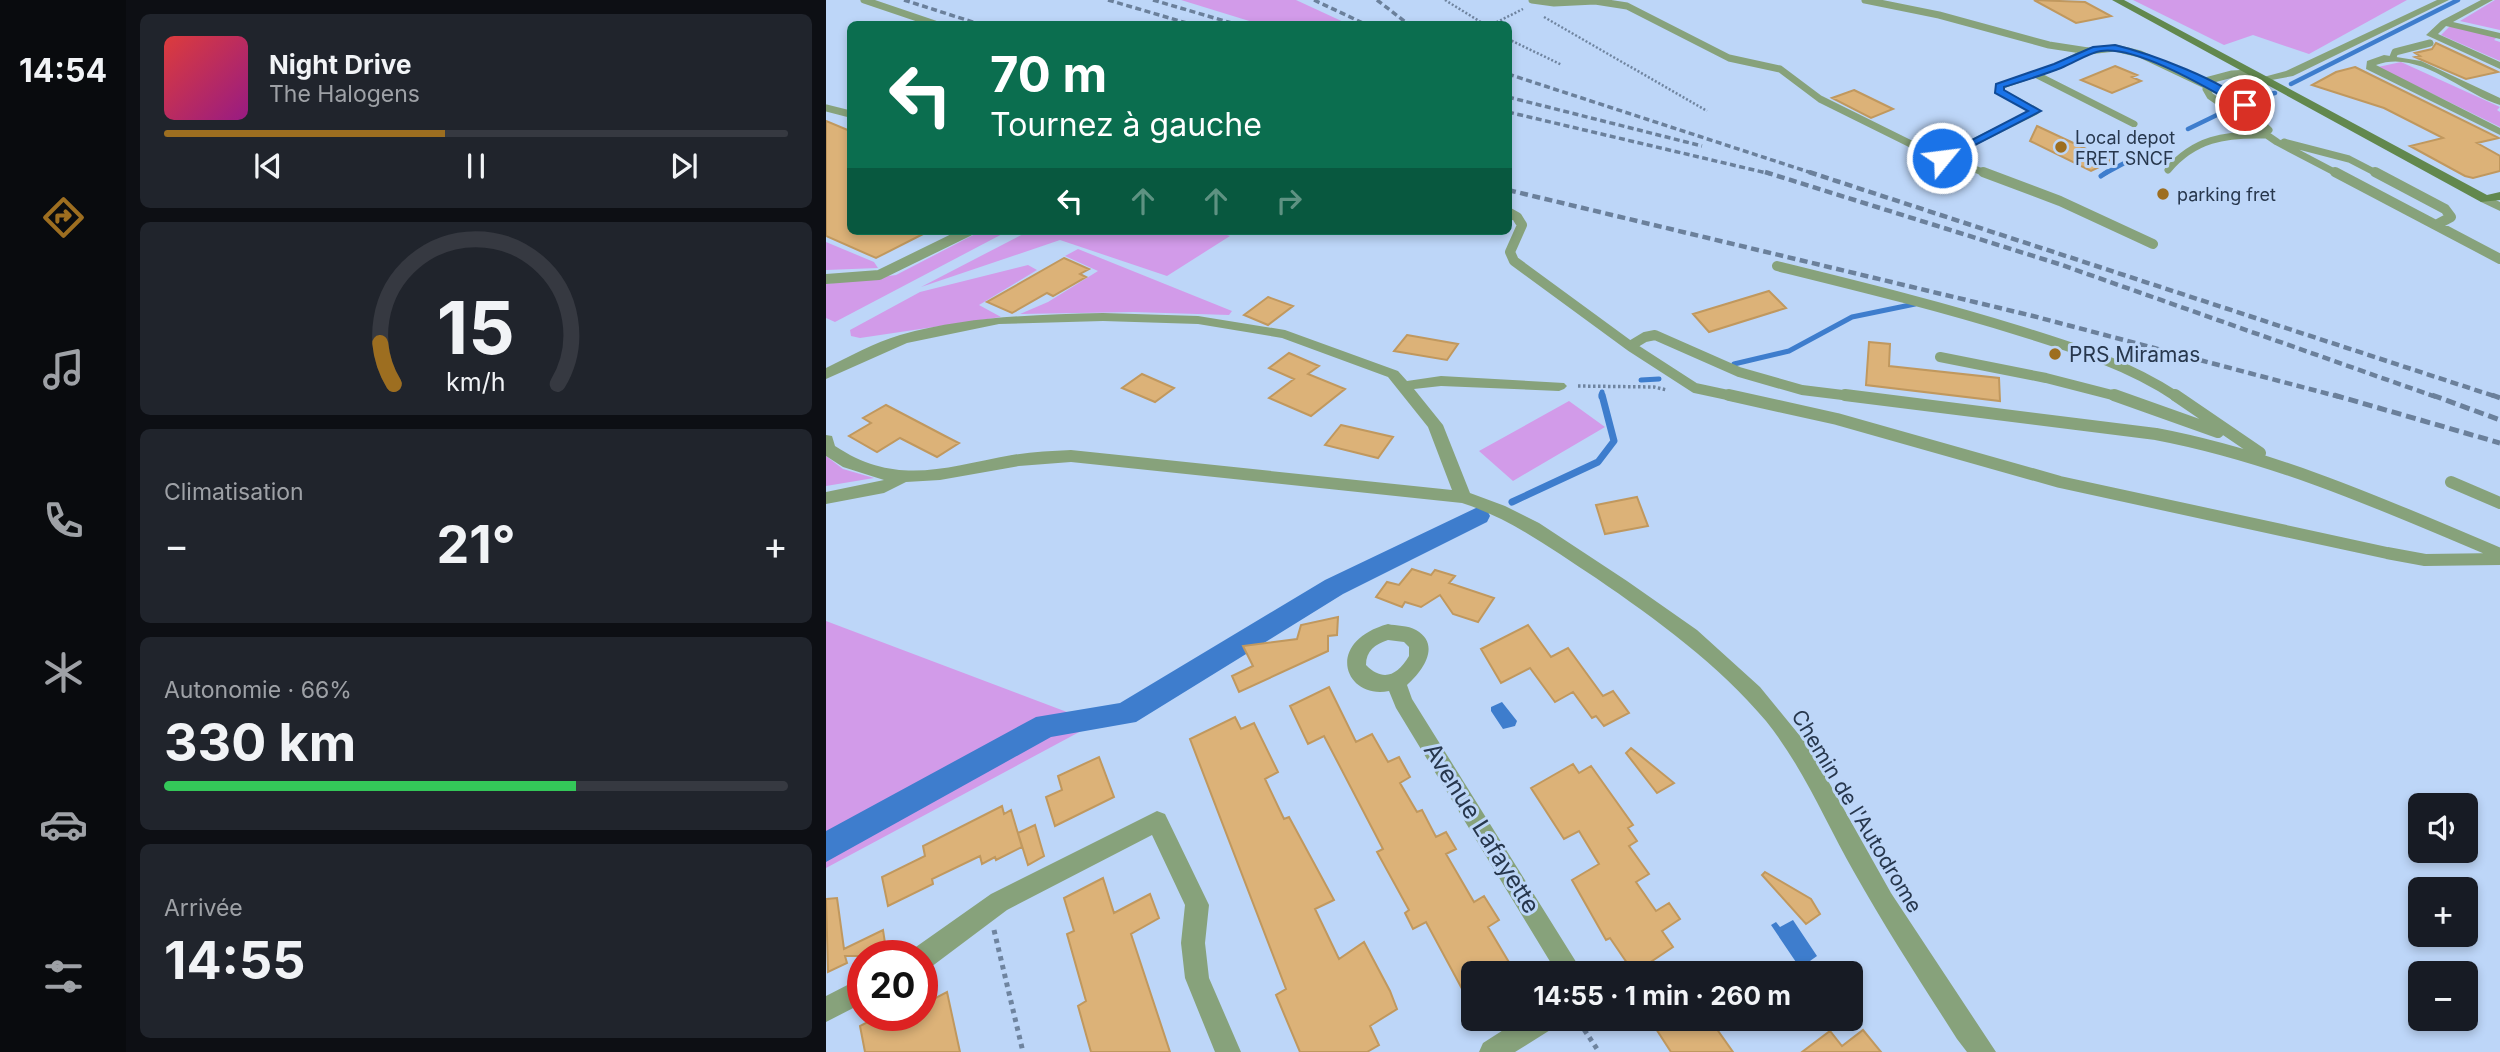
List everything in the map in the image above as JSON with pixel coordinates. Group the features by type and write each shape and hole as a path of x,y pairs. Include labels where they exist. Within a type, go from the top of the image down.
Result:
{"main road":[{"path":"2116,0 2484,199 2500,194"},
{"path":"2446,178 2500,194"}],"street":[{"path":"2261,79 2289,74 2444,0"},
{"path":"2488,0 2444,23 2430,39 2500,66"},
{"path":"2444,23 2500,36"},
{"path":"2500,102 2414,62 2393,57 2376,59 2370,67 2500,132"},
{"path":"2484,199 2500,207"},
{"path":"826,374 903,339 999,320 1103,317 1198,320 1285,334 1393,374 1435,425 1463,497"},
{"path":"1404,386 1441,382 1559,386"},
{"path":"826,440 827,449 845,463 879,475 905,477"},
{"name":"Chemin de l'Autodrome","path":"905,477 921,478 1015,460 1071,456 1463,497 1484,503 1545,535 1656,609 1722,660 1774,715 1817,781 1871,882 1983,1052"},
{"path":"826,498 884,487 905,477"},
{"name":"Avenue Lafayette","path":"1395,681 1403,702 1564,961"},
{"path":"938,946 989,909 1157,821 1197,905 1192,943 1197,978 1228,1052"},
{"path":"826,1010 847,998"},
{"path":"1492,1052 1525,1031"}],"lane":[{"path":"864,0 926,21"},
{"path":"1865,0 1939,15 2039,43 2088,51"},
{"path":"1529,3 1595,1 1628,6 1729,58 1780,69 1820,99 1942,158 2060,201 2153,244"},
{"path":"2393,57 2400,49 2430,39"},
{"path":"1942,158 2003,128 2006,124 2035,113 2036,109 1997,89 2088,51 2105,47 2128,50 2206,83 2237,100 2245,105 2277,142 2500,259"},
{"path":"2206,83 2249,73"},
{"path":"2035,74 2134,124"},
{"path":"2206,83 2206,92 2227,110 2266,132"},
{"path":"826,108 847,113"},
{"path":"2168,170 2179,155 2196,144 2218,136 2266,132"},
{"path":"2277,142 2313,148 2349,159 2383,175 2445,209 2451,217 2435,225"},
{"path":"1512,214 1517,216 1522,225 1510,252 1514,261 1630,346 1695,388 1837,419 2060,482 2425,560 2500,556"},
{"path":"826,279 879,275 962,235"},
{"path":"1777,266 1947,310 2088,352 2166,389 2234,439"},
{"path":"1630,346 1645,337 1655,335 1739,372 1802,390 2179,438 2282,466"},
{"path":"1940,357 2017,370 2164,410 2234,439 2282,466 2500,556"},
{"path":"2451,482 2500,503"}],"path":[{"path":"1445,0 1479,21"},
{"path":"1500,21 1515,15 1529,3"},
{"path":"1538,13 1707,111"},
{"path":"1512,41 1562,65"},
{"path":"1559,386 1654,387 1672,391"},
{"path":"989,909 1023,1052"},
{"path":"1585,1031 1599,1052"}],"shaded area":[{"path":"1181,0 1296,0 1342,21 1249,21"},
{"path":"2133,0 2407,0 2309,54 2253,35 2224,45"},
{"path":"2495,0 2500,0 2500,30 2460,21"},
{"path":"2450,26 2497,37 2494,40 2500,42 2500,61 2441,35"},
{"path":"2401,62 2500,107 2497,110 2500,112 2500,127 2378,67"},
{"path":"973,235 1000,235 835,322 826,318 826,284 896,275"},
{"path":"1021,235 1230,236 1167,276 1060,240 921,287"},
{"path":"826,242 874,262 878,268 826,270"},
{"path":"1078,249 1232,311 1229,315 1133,312 1020,314 1048,302 1098,271 1065,256"},
{"path":"1028,265 1037,270 979,305 1001,317 860,338 851,336 850,330 920,292"},
{"path":"1569,401 1605,427 1513,481 1479,451"},
{"path":"826,456 843,469 874,478 826,486"},
{"path":"826,621 1096,723 826,868"}],"water":[{"path":"1502,702 1517,721 1515,726 1503,729 1491,711 1491,707"},
{"path":"1793,920 1817,956 1810,961 1795,961 1771,925 1776,922 1780,927"}],"building":[{"path":"2034,0 2085,2 2111,16 2076,23"},
{"path":"2436,43 2498,72 2466,79 2415,57 2420,56 2415,53 2432,49"},
{"path":"2115,66 2137,75 2132,77 2141,81 2112,93 2081,80"},
{"path":"2355,67 2499,138 2477,143 2500,156 2500,171 2473,178 2465,176 2410,146 2443,138 2384,108 2312,85 2336,72"},
{"path":"1854,90 1893,109 1871,118 1832,98"},
{"path":"826,121 847,130 847,235 921,235 876,258 826,236"},
{"name":"Local depot FRET SNCF","path":"2037,126 2112,161 2091,171 2030,141"},
{"path":"1064,258 1089,269 1080,274 1086,277 1053,296 1047,293 1012,313 987,302"},
{"path":"1769,291 1786,308 1709,332 1693,314"},
{"path":"1268,297 1293,306 1268,325 1244,315"},
{"path":"1407,335 1458,344 1447,360 1394,351"},
{"path":"1869,342 1890,344 1889,366 1999,378 2000,401 1866,385"},
{"path":"1289,353 1319,366 1308,374 1345,389 1311,416 1269,398 1294,379 1269,368"},
{"path":"1142,374 1174,388 1155,402 1122,388"},
{"path":"886,405 959,443 937,457 900,438 877,452 849,436 871,423 863,418"},
{"path":"1341,425 1393,437 1378,458 1325,445"},
{"path":"1637,497 1648,526 1605,534 1596,505"},
{"path":"1412,569 1431,575 1435,570 1455,576 1449,583 1494,598 1478,622 1453,614 1440,595 1421,607 1405,602 1402,607 1376,597 1387,582 1399,585"},
{"path":"1338,617 1337,635 1328,636 1328,651 1239,692 1232,676 1253,666 1243,646 1297,639 1301,625"},
{"path":"1528,625 1551,657 1568,648 1603,696 1613,691 1629,713 1604,726 1596,716 1592,718 1573,692 1555,702 1530,668 1501,683 1481,649"},
{"path":"1329,687 1356,742 1372,734 1388,762 1399,757 1410,777 1400,783 1417,812 1422,810 1436,837 1446,832 1456,849 1446,854 1474,902 1484,896 1499,920 1488,927 1508,961 1461,961 1461,987 1426,922 1413,929 1405,913 1409,910 1377,852 1383,849 1324,736 1308,744 1290,706"},
{"path":"1235,717 1241,729 1254,723 1278,772 1265,779 1284,819 1289,817 1334,900 1315,909 1339,959 1364,942 1390,991 1397,1009 1370,1026 1379,1045 1367,1052 1300,1052 1276,995 1286,989 1190,739"},
{"path":"1631,748 1674,783 1657,793 1626,753"},
{"path":"1099,757 1114,797 1055,826 1046,797 1062,790 1058,776"},
{"path":"1573,764 1579,773 1591,766 1633,825 1628,828 1637,841 1629,846 1649,874 1636,882 1656,911 1669,903 1680,919 1662,931 1673,947 1652,961 1626,961 1610,938 1606,940 1572,880 1599,864 1579,831 1564,839 1531,788"},
{"path":"1002,806 1004,814 1011,810 1022,847 982,864 980,856 932,879 933,884 888,906 882,877 925,856 923,846"},
{"path":"1035,825 1044,856 1028,865 1018,833"},
{"path":"1765,872 1811,899 1820,914 1806,924 1762,875"},
{"path":"1103,878 1114,913 1150,894 1159,918 1131,934 1170,1052 1091,1052 1078,1006 1086,1001 1067,934 1074,931 1064,898"},
{"path":"837,898 844,949 847,948 847,963 828,972 826,899"},
{"path":"883,930 885,940 862,940"},
{"path":"947,992 960,1052 865,1052 861,1031 938,1031 938,997"},
{"path":"1863,1030 1881,1052 1802,1052 1830,1031 1842,1046"},
{"path":"1657,1031 1718,1031 1733,1052 1671,1052"}],"waterway":[{"path":"2291,84 2458,0"},
{"path":"2188,129 2252,98 2275,93"},
{"path":"2104,174 2130,160"},
{"path":"1734,364 1789,351 1852,317 1915,304"},
{"path":"1641,380 1659,379"},
{"path":"1601,397 1602,392"},
{"path":"1512,502 1598,462 1614,441 1602,395"},
{"path":"826,847 1046,726 1126,714 1334,587 1478,516"}],"railway":[{"path":"904,0 970,21"},
{"path":"1108,0 1180,21"},
{"path":"1153,0 1225,21"},
{"path":"1314,0 1359,21"},
{"path":"1377,0 1404,21"},
{"path":"1512,75 1815,174"},
{"path":"1512,98 1702,146"},
{"path":"1512,113 1771,174"},
{"path":"1765,172 2059,264 2436,397"},
{"path":"1809,172 2497,397"},
{"path":"1512,191 2033,316 2340,397"},
{"path":"2334,395 2500,443"},
{"path":"2432,395 2500,420"},
{"path":"2492,395 2500,398"}],"place":[{"name":"Local depot FRET SNCF","path":"2061,147"},
{"name":"parking fret","path":"2163,194"},
{"name":"PRS Miramas","path":"2055,354"}],"route":[{"path":"1942,158 2003,128 2006,124 2035,113 2036,109 1999,91 1997,89 2000,86 2058,66 2097,48 2115,48 2140,54 2210,85 2245,105"}]}
